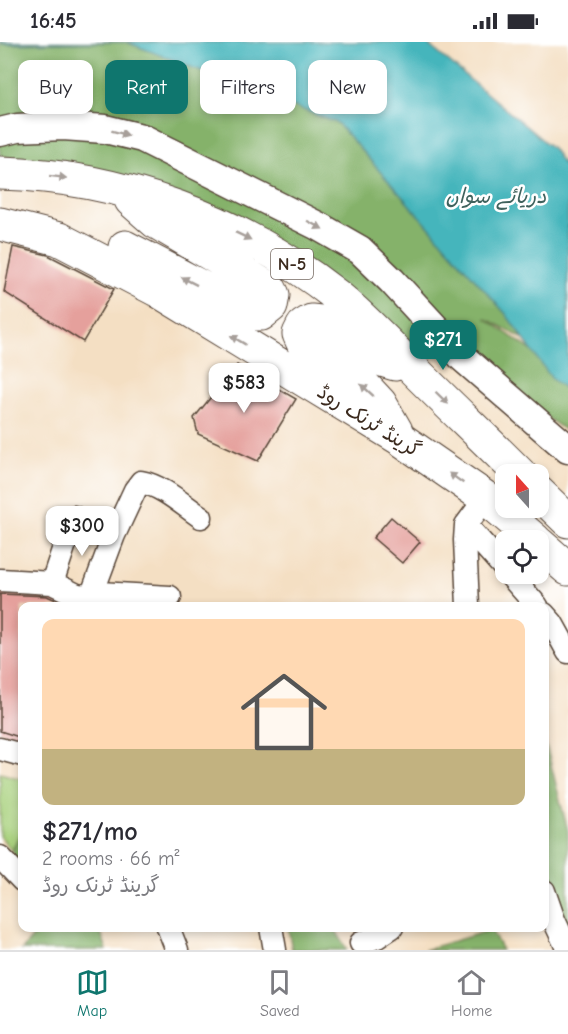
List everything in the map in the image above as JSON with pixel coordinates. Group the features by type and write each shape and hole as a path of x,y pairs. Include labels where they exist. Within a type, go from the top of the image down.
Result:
{"highway":[{"name":"N-5","path":"0,173 27,173 74,179 122,190 171,205 258,243 302,270 338,297 374,329 510,464"},
{"path":"59,239 92,237 119,244 253,314 261,314 271,306 273,295 270,289 156,222 138,208 122,190"},
{"name":"گرینڈ ٹرنک روڈ","path":"0,224 59,239 157,290 399,438 486,498 523,530"},
{"path":"399,438 380,403 366,388 303,343 299,334 303,326 311,321 320,322 385,361 413,369"},
{"path":"549,503 568,521"}],"main road":[{"path":"0,132 17,128 63,126 105,129 142,138 318,226 360,250 463,358 568,449"},
{"path":"549,553 568,590"}],"street":[{"path":"92,594 114,535 141,482 162,490 201,517"},
{"path":"468,602 466,525 486,498"},
{"path":"52,584 74,517"},
{"path":"466,525 495,558"},
{"path":"0,579 52,584 79,596 92,594 170,597"},
{"path":"518,584 533,602"},
{"path":"549,620 568,652"},
{"path":"0,749 18,754"},
{"path":"0,857 18,876"},
{"path":"549,906 568,950"},
{"path":"170,932 177,950"},
{"path":"272,932 275,950"},
{"path":"362,943 384,932"}],"green space":[{"path":"0,42 169,42 219,60 200,60 200,114 296,114 296,88 308,92 308,114 368,114 568,363 485,318 568,376 568,432 416,331 402,350 345,291 75,166 0,156"},
{"path":"549,757 568,831 568,939 549,898"},
{"path":"0,773 18,778 18,838 12,851 0,836"},
{"path":"18,838 18,862 12,851"},
{"path":"37,932 101,932 107,950 22,950"},
{"path":"289,932 337,932 347,950 292,950"},
{"path":"484,932 492,932 502,950 424,950"}],"water":[{"path":"0,42 126,42 0,44"},
{"name":"دریائے سواں","path":"126,42 425,42 552,148 568,171 568,391 552,379 505,313 337,123 314,114 387,114 387,60 308,60 308,112 296,107 296,60 200,60 200,70 188,66 188,60 173,60"}],"building":[{"path":"13,247 48,255 114,289 83,342 4,292"},
{"path":"237,365 296,399 258,461 198,434 194,418"},
{"path":"391,517 420,542 402,563 373,538"},
{"path":"0,594 47,596 60,602 18,602 18,737 0,731"}]}
